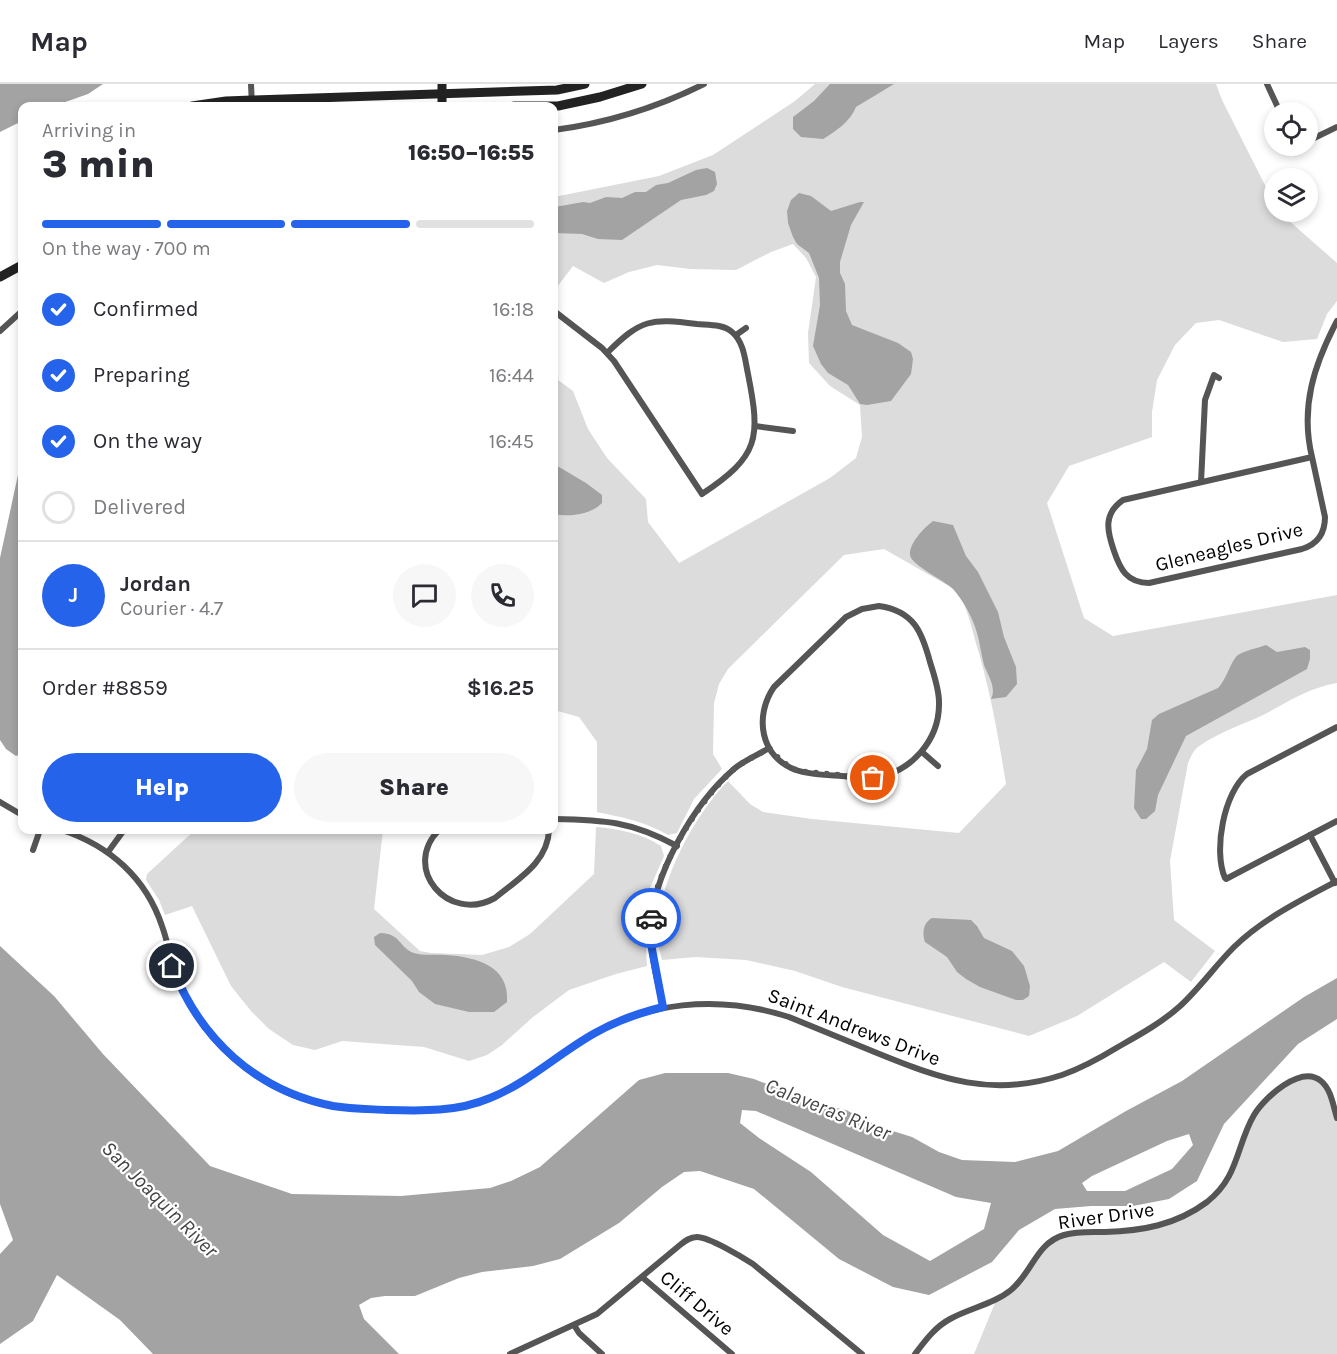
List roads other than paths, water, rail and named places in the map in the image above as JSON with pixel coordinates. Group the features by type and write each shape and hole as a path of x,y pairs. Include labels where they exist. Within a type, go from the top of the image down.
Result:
{"street":[{"path":"251,84 252,102"},
{"path":"442,84 442,102"},
{"path":"273,102 557,90 585,84"},
{"path":"558,106 600,97 642,84"},
{"path":"558,129 619,118 667,102 704,84"},
{"path":"1267,84 1275,102"},
{"path":"219,102 239,102"},
{"path":"1318,136 1337,127"},
{"path":"0,277 18,267"},
{"path":"558,314 607,353 702,494 728,476 743,460 755,426 754,406 742,346 736,335 721,326 659,320 634,328 607,353"},
{"path":"0,331 18,315"},
{"name":"Gleneagles Drive","path":"1312,457 1129,498 1118,503 1108,518 1108,532 1118,565 1125,575 1136,582 1149,583 1309,547 1320,538 1325,525 1325,517 1307,430 1309,390 1317,362 1337,321"},
{"path":"736,335 746,328"},
{"path":"1201,482 1204,400 1214,375 1219,378"},
{"path":"755,426 794,432"},
{"path":"879,606 905,615 918,627 925,643 939,702 939,713 933,733 922,752 912,762 893,772 863,778 797,771 781,761 769,748 763,732 762,714 768,696 774,687 846,617 862,609 879,606"},
{"path":"1337,727 1247,774 1235,785 1229,798 1220,845 1220,864 1225,878 1337,821"},
{"path":"663,1007 651,944 652,914 659,883 699,807 736,767 769,748"},
{"path":"922,752 938,766"},
{"path":"0,802 18,813"},
{"path":"558,819 618,822 646,830 677,846"},
{"path":"33,850 39,834"},
{"name":"Saint Andrews Drive","path":"74,834 108,852 133,874 151,900 162,926 179,983 195,1015 230,1056 255,1075 287,1092 318,1103 353,1109 426,1111 453,1109 476,1103 514,1086 602,1029 628,1017 663,1007 716,1003 752,1007 789,1017 942,1078 991,1085 1027,1083 1053,1077 1079,1068 1157,1024 1181,1005 1220,961 1253,931 1289,907 1336,882"},
{"path":"108,852 121,834"},
{"path":"436,834 431,840 426,856 426,866 431,882 448,900 472,905 495,898 539,861 547,846 548,834"},
{"path":"1310,835 1336,882"},
{"name":"River Drive","path":"915,1354 925,1340 946,1322 1015,1287 1039,1252 1055,1238 1079,1232 1153,1228 1197,1209 1217,1193 1226,1182 1239,1156 1250,1123 1266,1099 1292,1081 1307,1076 1317,1078 1327,1088 1337,1118"},
{"path":"510,1354 597,1314 688,1239 695,1237 704,1238 753,1264 862,1354"},
{"name":"Cliff Drive","path":"642,1277 732,1354"},
{"path":"573,1325 602,1354"}],"water":[{"path":"0,84 103,84 88,94 65,102 18,102 18,123 0,132"},
{"path":"830,84 894,84 856,107 846,122 823,139 801,137 793,129 793,117 814,101"},
{"path":"707,168 715,172 717,184 714,191 681,200 622,240 558,233 558,206 590,203 606,197 622,198 635,192 646,192 656,185 668,183 696,170"},
{"path":"799,193 811,196 831,211 864,202 851,225 840,262 840,273 845,284 846,311 852,325 898,343 911,352 913,359 911,374 891,401 860,404 848,385 828,373 813,346 820,305 819,278 809,253 797,244 788,223 787,211 791,200"},
{"path":"558,466 602,495 602,503 592,510 567,515 558,514"},
{"path":"18,475 18,755 16,756 6,749 0,740 0,558"},
{"path":"933,521 953,525 966,556 978,572 998,612 1004,637 1016,667 1017,684 1006,697 991,699 992,686 984,665 977,633 960,598 949,585 922,568 910,555 914,541"},
{"path":"1266,645 1277,652 1305,647 1310,650 1307,669 1186,736 1158,795 1155,811 1146,819 1141,819 1134,808 1136,770 1147,749 1152,720 1159,714 1218,688 1238,655"},
{"path":"932,918 971,920 984,938 1012,951 1024,966 1030,986 1029,996 1023,1000 1016,1000 980,987 957,972 947,957 925,942 924,928"},
{"path":"380,933 392,935 405,948 414,953 469,958 489,966 503,980 507,1002 494,1012 469,1012 435,1004 419,992 412,981 375,945 374,937"},
{"path":"0,946 54,996 103,1054 210,1166 292,1194 401,1196 490,1188 540,1167 639,1080 665,1073 728,1073 754,1079 821,1105 846,1110 880,1127 912,1137 939,1152 962,1160 1015,1162 1058,1151 1182,1081 1304,997 1337,978 1337,1019 1298,1044 1224,1124 1197,1181 1169,1199 1133,1206 1055,1209 1019,1230 992,1262 929,1295 893,1287 839,1259 754,1189 700,1171 684,1172 619,1223 560,1259 533,1266 482,1272 459,1278 415,1296 371,1298 359,1305 364,1319 399,1354 153,1354 120,1320 57,1275 33,1321 0,1344 0,1254 13,1240 0,1204","holes":["742,1110 756,1111 956,1197 991,1203 984,1229 930,1261 883,1235 811,1172 740,1123","1189,1134 1193,1145 1172,1169 1125,1191 1087,1191 1082,1183 1092,1176 1167,1141"]}],"water label":[{"name":"Calaveras River","path":"828,1109"},
{"name":"San Joaquin River","path":"160,1199"}]}
